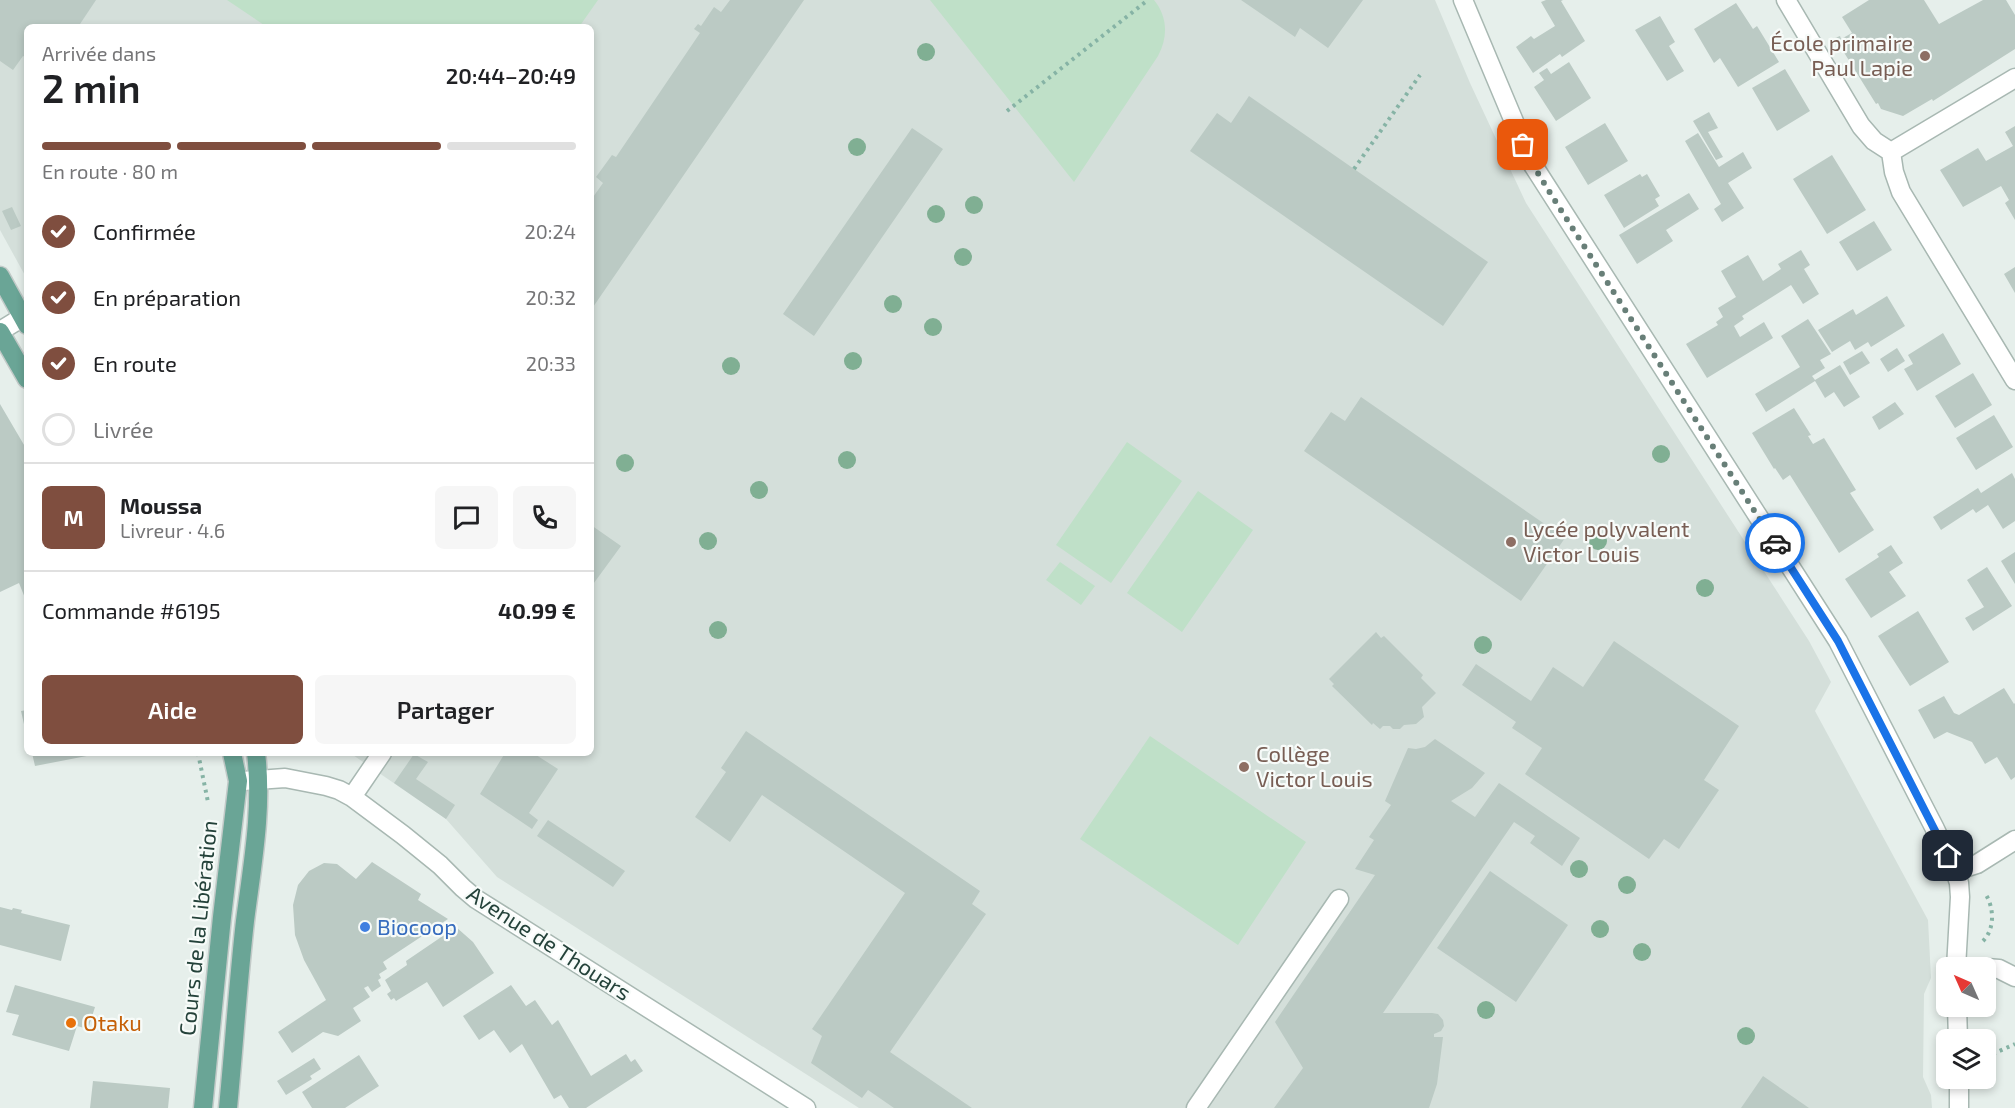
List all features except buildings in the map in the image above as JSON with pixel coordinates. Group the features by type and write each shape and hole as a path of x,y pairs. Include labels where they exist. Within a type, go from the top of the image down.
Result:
{"main road":[{"path":"0,276 24,319"},
{"path":"0,331 24,374"},
{"name":"Cours de la Libération","path":"203,1108 238,781 233,756"},
{"name":"Cours de la Libération","path":"228,1108 260,780 256,756"}],"street":[{"path":"1463,0 1531,162 1838,641 1955,871 1960,897 1957,957"},
{"path":"1786,0 1861,126 1874,141 1891,152 1900,192 2015,380"},
{"path":"1891,152 2015,78"},
{"path":"0,331 24,321"},
{"path":"352,797 380,756"},
{"name":"Avenue de Thouars","path":"238,781 285,778 339,790 352,797 403,834 476,899 806,1108"},
{"path":"1955,871 1977,864 2015,840"},
{"path":"1197,1108 1339,899"},
{"path":"1996,969 2015,977"},
{"path":"1959,1089 1959,1108"}],"path":[{"path":"1007,111 1148,0"},
{"path":"1354,170 1420,75"},
{"path":"1996,1053 2015,1044"}],"shaded area":[{"name":"Lycée polyvalent Victor Louis","path":"0,0 1435,0 1470,83 1526,203 1809,641 1831,682 1815,711 1928,920 1931,978 1924,994 1923,1077 1931,1095 1932,1108 859,1108 497,877 446,819 354,756 594,756 594,24 24,24 24,274 0,230"}],"green space":[{"path":"227,0 598,0 581,24 263,24"},
{"path":"930,0 1154,0 1164,20 1164,42 1158,56 1074,182"},
{"path":"1127,442 1182,481 1111,583 1056,545"},
{"path":"1198,491 1253,530 1182,632 1127,593"},
{"path":"1060,562 1095,586 1081,605 1046,580"},
{"path":"1150,736 1306,842 1238,945 1080,839"}],"way so far":[{"path":"1523,145 1557,204 1775,543"}],"place":[{"name":"École primaire Paul Lapie","path":"1925,56"},
{"name":"Lycée polyvalent Victor Louis","path":"1511,542"},
{"name":"Collège Victor Louis","path":"1244,767"},
{"name":"Biocoop","path":"365,927"},
{"name":"Otaku","path":"71,1023"}],"route":[{"path":"1775,543 1838,641 1948,856"}]}
